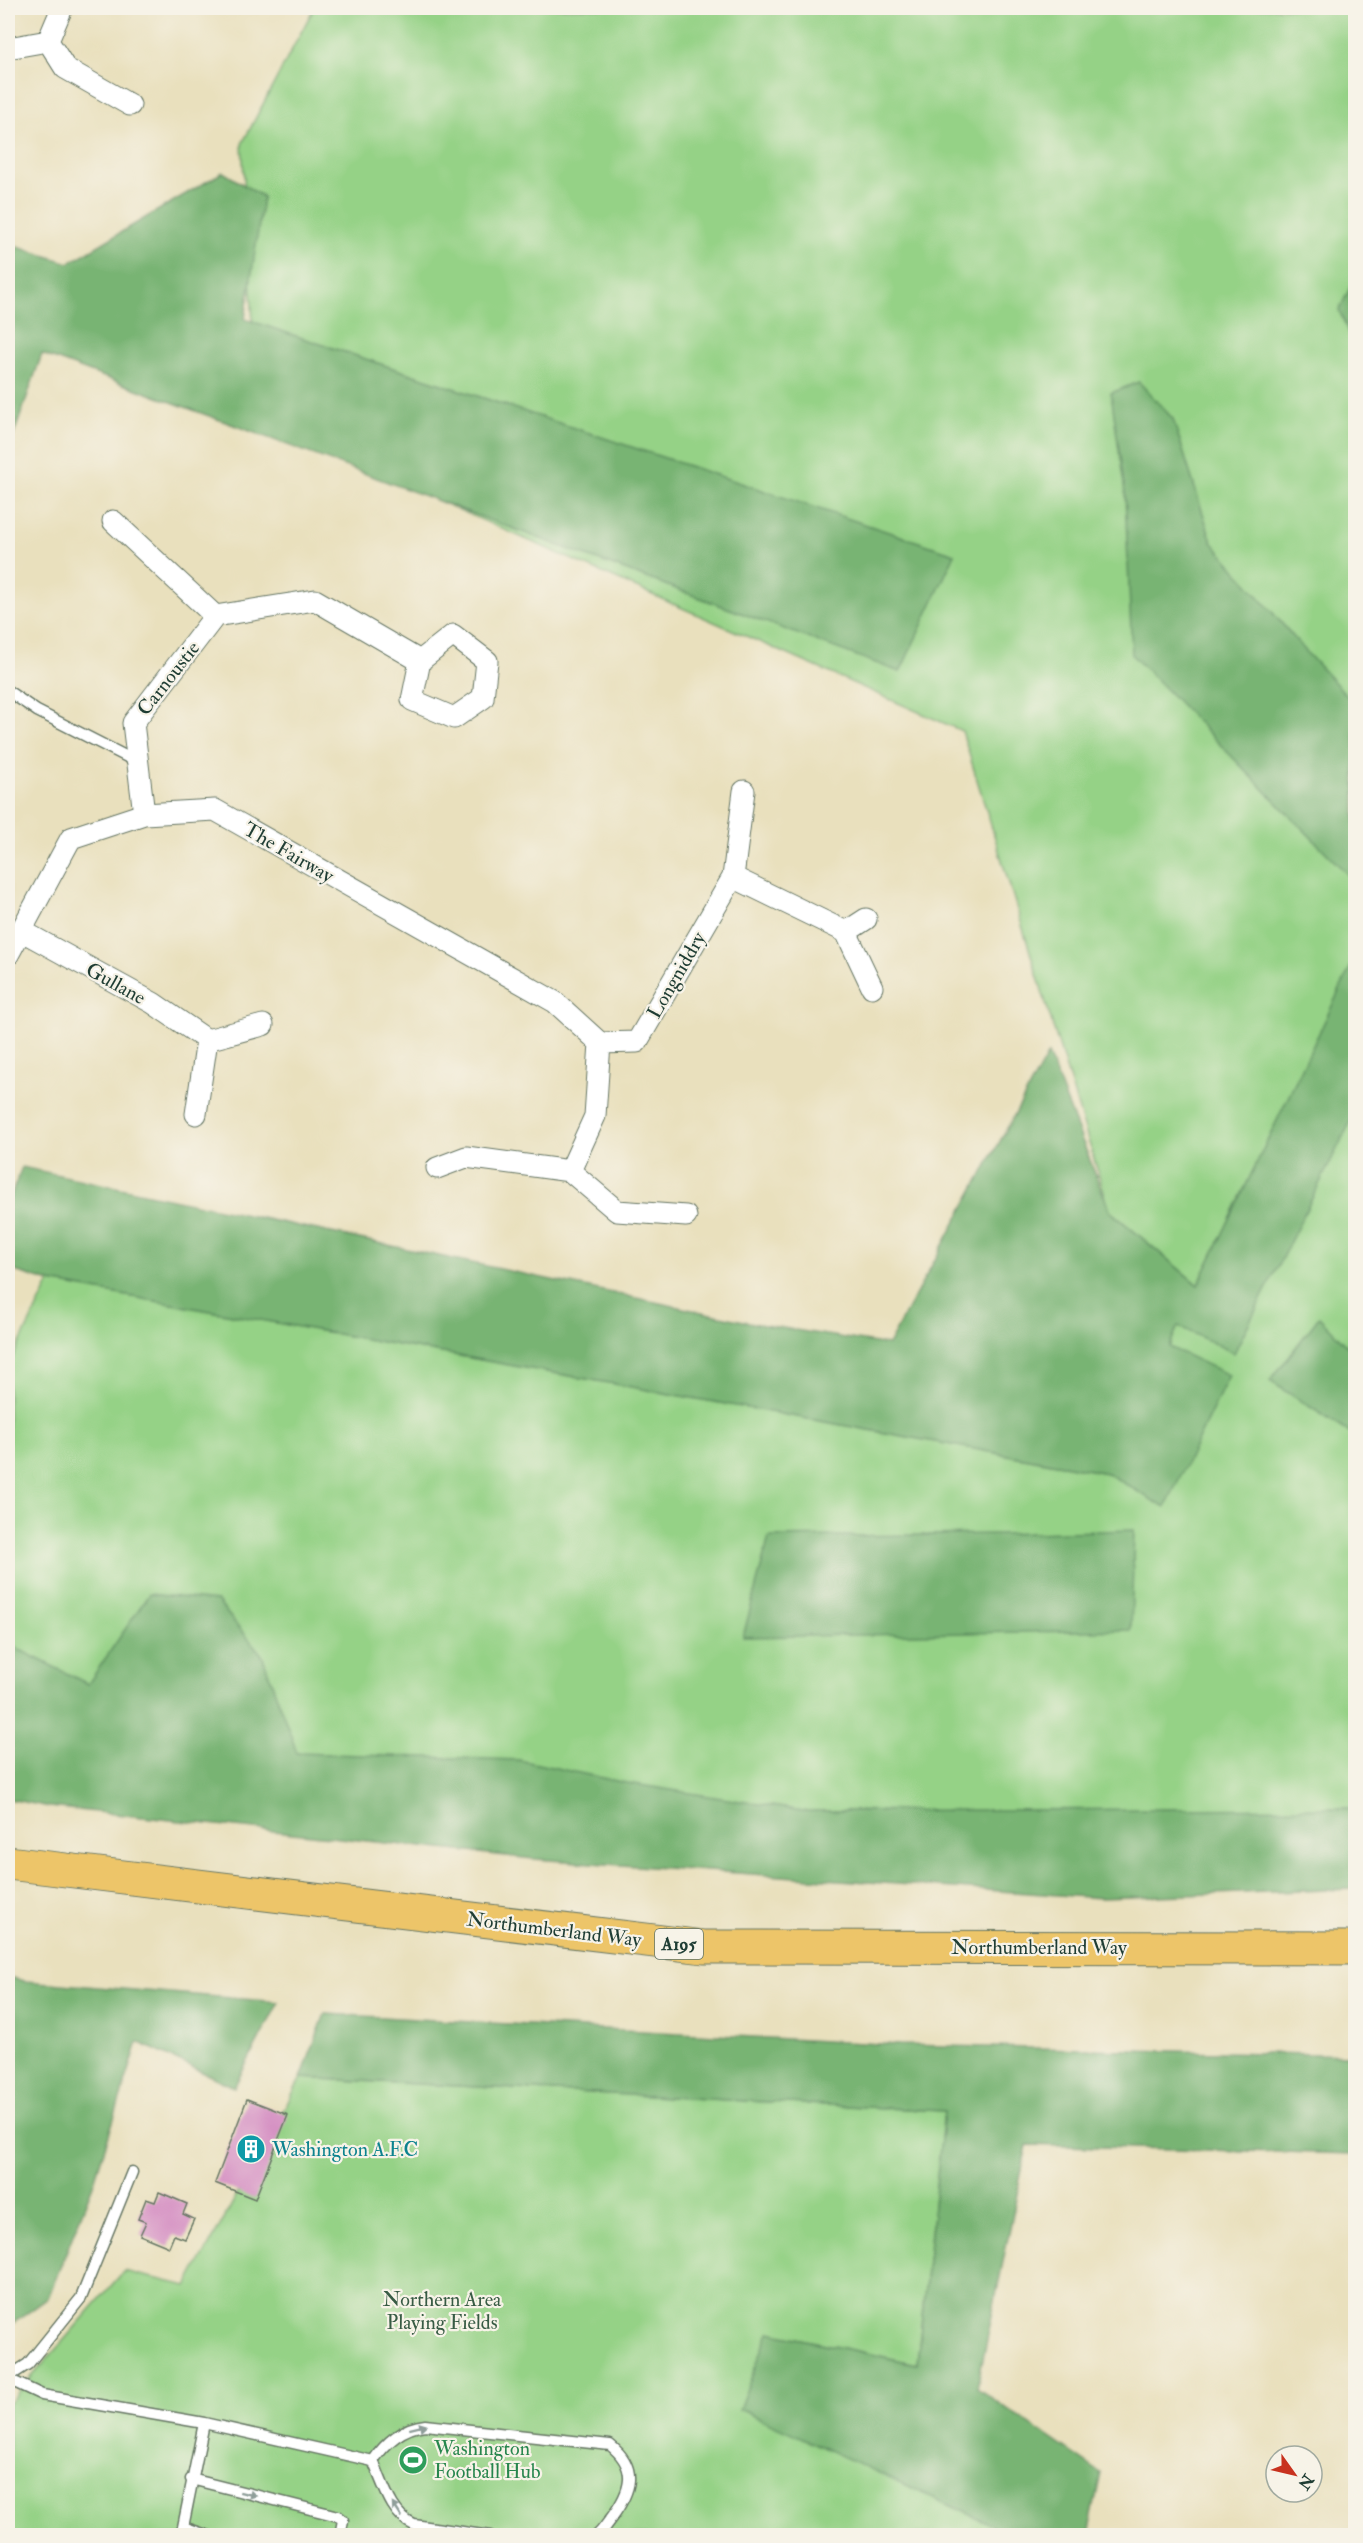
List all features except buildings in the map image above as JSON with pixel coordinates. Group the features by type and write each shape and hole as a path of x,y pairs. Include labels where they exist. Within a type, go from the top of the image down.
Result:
{"main road":[{"name":"Northumberland Way","path":"8,1863 704,1947 1356,1948"}],"street":[{"path":"48,41 62,8"},
{"path":"8,48 48,41"},
{"path":"48,41 65,68 130,105"},
{"path":"113,521 215,616 315,600 420,660"},
{"name":"Carnoustie","path":"144,814 133,723 215,616"},
{"name":"Longniddry","path":"600,1044 637,1042 733,877 744,790"},
{"name":"The Fairway","path":"8,955 71,838 144,814 215,810 555,1002 600,1044"},
{"path":"733,877 846,932 873,987"},
{"path":"846,932 866,920"},
{"name":"Gullane","path":"22,931 153,1003 207,1040"},
{"path":"196,1114 207,1040 263,1025"},
{"path":"570,1171 595,1116 600,1044"},
{"path":"437,1168 466,1156 570,1171 617,1211 686,1216"}],"lane":[{"path":"8,691 37,711 139,763"},
{"path":"132,2172 81,2298 28,2364 8,2378 42,2395 204,2423 373,2461"},
{"path":"204,2423 183,2527 209,2535"},
{"path":"373,2461 384,2444 415,2426 425,2425 610,2445 618,2452 628,2469 630,2484 624,2500 596,2535"},
{"path":"373,2461 393,2505 404,2520 414,2525 490,2535"},
{"path":"192,2480 338,2516 343,2520 340,2535"}],"green space":[{"path":"314,8 1355,8 1355,1809 712,1826 8,1702 8,1367 50,1282 1107,1473 1198,1285 1110,1211 962,731 259,422 242,144"},
{"path":"223,172 263,197 245,319 955,554 900,672 42,354 8,451 8,244 69,263"},
{"path":"1356,278 1355,349 1339,310"},
{"path":"1139,382 1173,419 1212,542 1309,655 1355,704 1355,882 1132,655 1125,493 1111,393"},
{"path":"1355,958 1355,1113 1234,1353 1178,1326 1169,1347 1229,1375 1165,1508 1107,1473 50,1282 8,1269 8,1203 22,1167 758,1324 888,1345 1048,1054 1110,1211 1198,1285"},
{"path":"1319,1317 1355,1354 1355,1436 1270,1381"},
{"path":"1134,1530 1131,1630 743,1637 769,1537"},
{"path":"149,1594 217,1601 262,1655 297,1753 519,1760 621,1782 803,1811 1355,1808 1355,1889 1102,1898 534,1859 50,1807 8,1799 8,1644 88,1684"},
{"path":"8,1977 25,1981 279,2002 234,2087 138,2042 94,2182 48,2298 8,2327"},
{"path":"325,2014 900,2045 1355,2055 1355,2154 1027,2145 977,2388 1101,2473 1088,2535 990,2535 993,2525 739,2409 769,2332 917,2364 944,2111 301,2078"},
{"name":"Northern Area Playing Fields","path":"301,2078 944,2111 917,2364 769,2332 993,2525 990,2535 8,2536 8,2404 124,2271 187,2286"}],"place":[{"name":"Washington A.F.C","path":"251,2149"},
{"name":"Washington Football Hub","path":"413,2460"}]}
